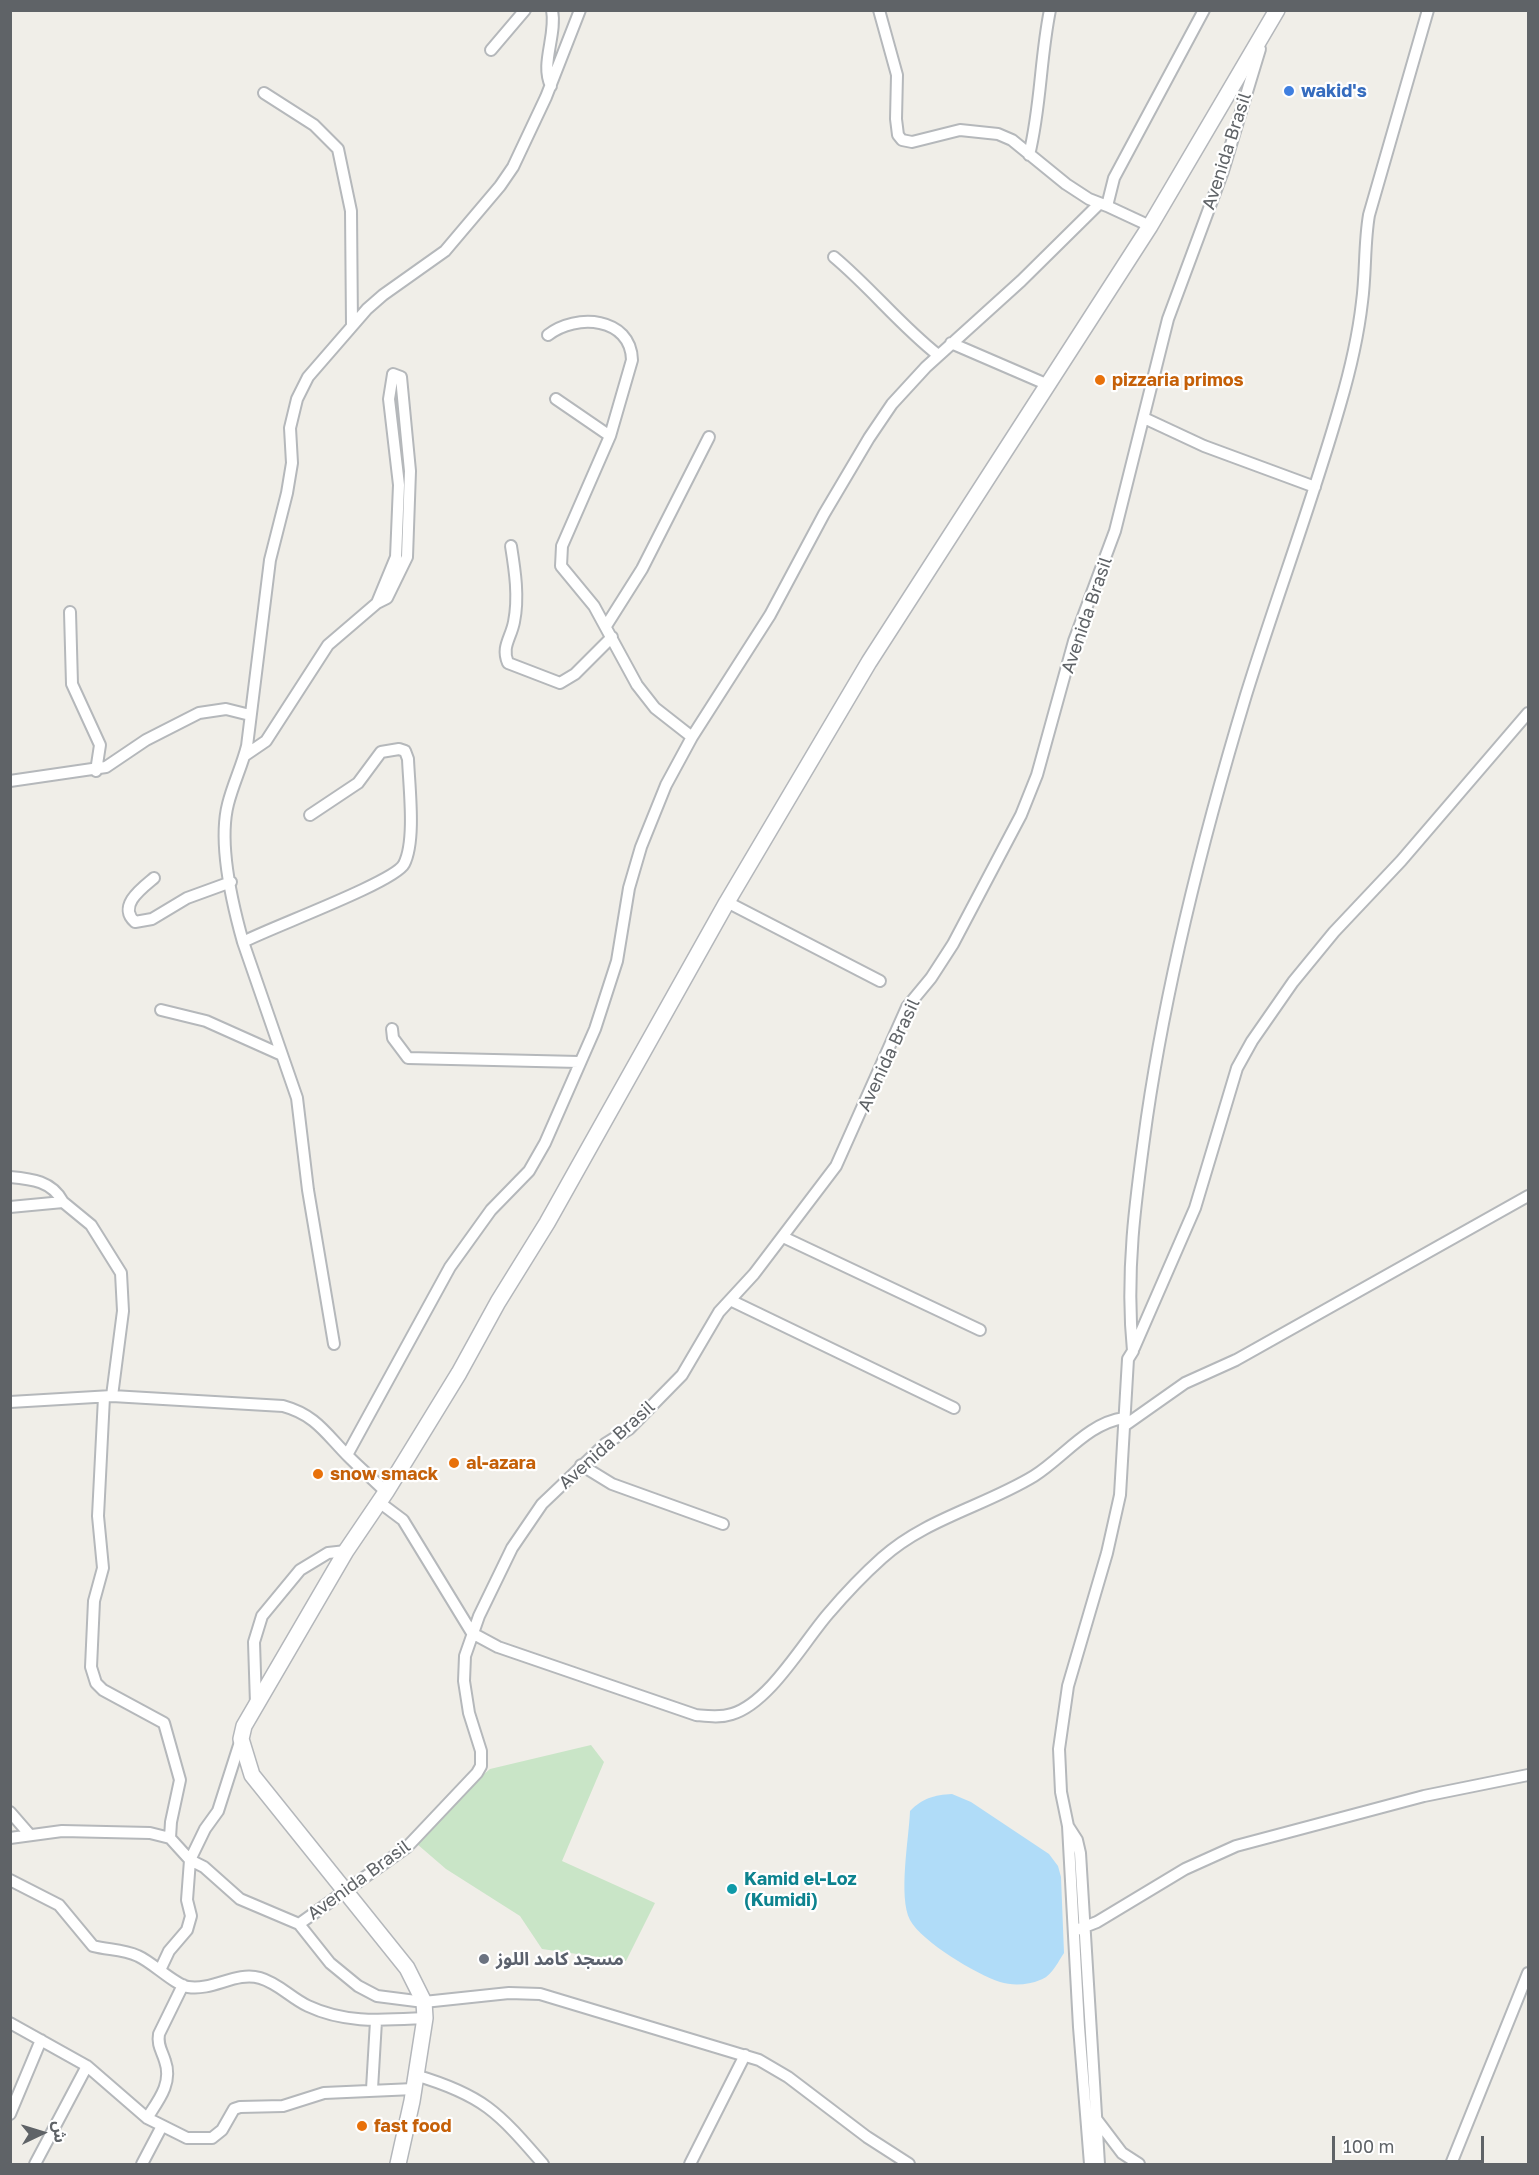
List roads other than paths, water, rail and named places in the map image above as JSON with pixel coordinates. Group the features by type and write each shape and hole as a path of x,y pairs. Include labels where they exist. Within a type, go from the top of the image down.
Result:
{"main road":[{"path":"398,2164 425,2018 424,2002 407,1968 252,1775 242,1739 244,1726 346,1551 383,1497 547,1223 726,902 869,662 1046,384 1150,226 1212,125 1277,10"}],"street":[{"path":"491,50 525,10"},
{"path":"551,86 546,77 555,24 552,10"},
{"path":"334,1344 308,1190 297,1098 243,942 231,882 226,820 228,802 244,756 270,560 287,493 291,464 291,416 308,377 352,326 382,295 445,252 500,186 513,167 551,86 580,10"},
{"path":"879,10 897,75 896,120 898,135 902,140 912,142 951,130 980,131 1006,137 1066,184 1103,205 1150,226"},
{"path":"1029,155 1039,111 1040,71 1050,10"},
{"path":"347,1455 450,1267 492,1210 529,1171 545,1143 595,1029 616,961 629,888 641,847 666,784 692,737 770,615 824,514 869,438 892,404 938,355 1103,205 1114,178 1204,10"},
{"path":"1133,1351 1129,1276 1131,1235 1169,980 1206,834 1243,706 1315,487 1356,344 1363,299 1365,238 1428,10"},
{"name":"Avenida Brasil","path":"299,1924 346,1892 415,1839 481,1766 481,1751 474,1734 464,1681 465,1656 472,1633 512,1548 542,1504 581,1465 629,1429 682,1375 719,1312 783,1237 836,1166 908,1007 931,978 953,944 1021,815 1037,775 1074,641 1112,542 1168,319 1223,171 1266,28"},
{"path":"264,93 315,125 338,149 351,211 352,326"},
{"path":"834,257 859,277 884,307 938,355"},
{"path":"548,335 572,322 591,320 605,325 626,340 632,350 632,360 610,436 562,546 560,558 564,573 594,606 637,685 655,708 692,737"},
{"path":"951,343 1046,384"},
{"path":"244,756 266,741 328,645 377,603 387,598 407,557 410,471 401,377 393,374 389,399 399,485 396,557 377,603"},
{"path":"556,399 610,436"},
{"path":"1144,418 1204,446 1315,487"},
{"path":"606,626 642,569 709,437"},
{"path":"511,546 516,599 514,624 504,647 508,663 560,683 575,674 612,637"},
{"path":"70,612 72,684 100,745 96,771"},
{"path":"10,781 96,771 112,764 178,721 199,712 226,709 250,715"},
{"path":"1099,2164 1097,2120 1074,1931 1068,1826 1060,1775 1061,1721 1120,1495 1128,1359 1195,1208 1237,1068 1252,1041 1293,982 1334,932 1401,861 1528,713"},
{"path":"243,942 337,901 400,870 407,857 409,838 408,759 405,751 399,749 381,752 358,783 310,815"},
{"path":"154,878 130,902 129,911 135,922 152,919 187,898 231,882"},
{"path":"726,902 880,981"},
{"path":"161,1010 206,1021 282,1055"},
{"path":"393,1029 393,1038 408,1058 579,1062"},
{"path":"10,1177 42,1182 56,1190 63,1202 91,1225 121,1273 123,1311 108,1396 98,1516 103,1568 94,1601 92,1667 96,1683 103,1690 164,1723 180,1780 170,1838"},
{"path":"10,1402 108,1396 283,1406 301,1411 323,1427 403,1520 472,1633 498,1647 696,1715 733,1714 756,1701 854,1585 900,1544 927,1528 1008,1491 1056,1461 1108,1420 1124,1422 1185,1383 1236,1360 1528,1196"},
{"path":"10,1207 63,1202"},
{"path":"783,1237 980,1330"},
{"path":"730,1300 954,1408"},
{"path":"581,1465 612,1484 723,1524"},
{"path":"256,1704 254,1642 262,1616 300,1570 328,1553 346,1551"},
{"path":"160,1968 169,1951 187,1930 191,1916 187,1900 190,1860 205,1829 218,1811 242,1739"},
{"path":"1074,1931 1086,1928 1185,1869 1236,1846 1435,1794 1528,1775"},
{"path":"10,1812 30,1835"},
{"path":"1068,1826 1079,1845 1086,1928 1084,2026 1090,2164"},
{"path":"10,1838 62,1831 150,1833 170,1838 190,1860 204,1867 240,1899 299,1924 330,1963 358,1986 377,1996 424,2002 508,1993 540,1994 745,2055 788,2077 867,2137 909,2164"},
{"path":"10,1880 59,1905 93,1946 128,1951 160,1968 183,1985 208,1986 241,1977 256,1977 270,1982 323,2012 376,2021 425,2018"},
{"path":"1451,2164 1528,1973"},
{"path":"147,2118 162,2094 168,2078 166,2062 158,2041 159,2034 183,1985"},
{"path":"372,2089 376,2021"},
{"path":"10,2023 87,2066 147,2118 187,2138 212,2138 222,2130 234,2109 240,2107 283,2106 313,2094 372,2089 414,2082 453,2086 485,2104 501,2117 543,2164"},
{"path":"10,2114 41,2040"},
{"path":"690,2164 745,2055"},
{"path":"35,2164 87,2066"},
{"path":"1097,2120 1122,2153 1139,2164"},
{"path":"142,2164 162,2126"}],"water":[{"path":"952,1794 971,1802 1049,1854 1058,1866 1061,1877 1064,1953 1048,1976 1031,1983 1015,1984 990,1978 964,1965 937,1947 916,1929 910,1920 904,1883 910,1811 929,1798"}],"place":[{"name":"wakid's","path":"1289,91"},
{"name":"pizzaria primos","path":"1100,380"},
{"name":"al-azara","path":"454,1463"},
{"name":"snow smack","path":"318,1474"},
{"name":"Kamid el-Loz (Kumidi)","path":"732,1889"},
{"name":"مسجد كامد اللوز","path":"484,1959"},
{"name":"fast food","path":"362,2126"}]}
